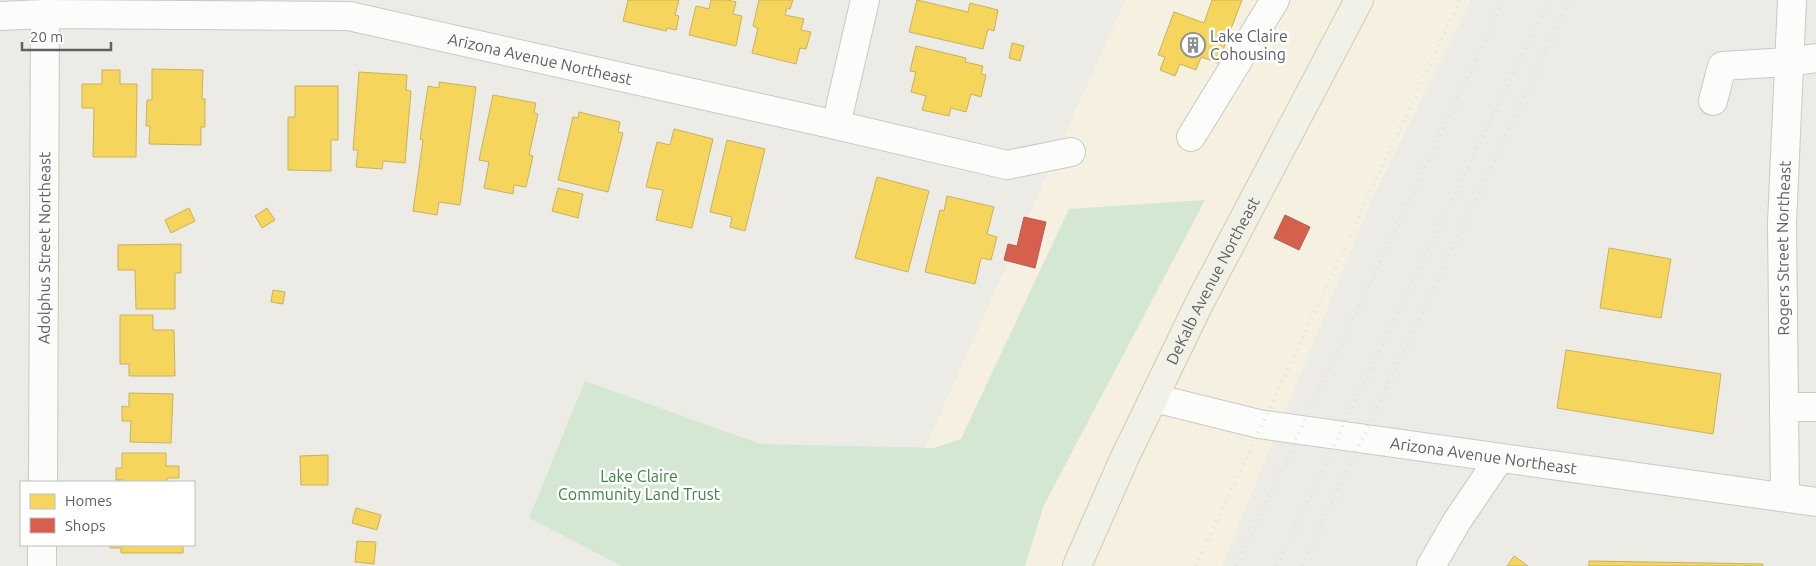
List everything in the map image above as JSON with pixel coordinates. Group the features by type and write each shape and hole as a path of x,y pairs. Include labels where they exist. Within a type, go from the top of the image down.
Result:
{"main road":[{"name":"DeKalb Avenue Northeast","path":"1077,566 1124,459 1199,304 1359,0"}],"street":[{"path":"836,125 865,0"},
{"path":"1191,137 1275,0"},
{"name":"Rogers Street Northeast","path":"1785,497 1782,223 1792,0"},
{"name":"Arizona Avenue Northeast","path":"0,16 349,8 1007,165 1072,152"},
{"name":"Adolphus Street Northeast","path":"43,481 45,14"},
{"path":"1713,101 1722,66 1788,62 1816,58"},
{"name":"Arizona Avenue Northeast","path":"1154,398 1259,424 1816,502"},
{"path":"1784,407 1816,407"},
{"path":"1431,566 1457,521 1499,459"},
{"path":"42,546 42,566"}],"shaded area":[{"path":"1125,0 1471,0 1373,197 1222,566 872,566"}],"green space":[{"name":"Lake Claire Community Land Trust","path":"1205,200 1044,505 1025,566 622,566 529,518 585,381 760,444 934,448 961,439 1069,209"}],"building: Homes":[{"path":"628,0 679,0 675,15 679,16 676,30 667,28 666,31 623,21"},
{"path":"711,0 736,2 733,14 742,16 736,46 689,35 696,6 709,9"},
{"path":"759,0 793,0 790,9 787,8 785,15 804,19 801,30 811,32 806,49 800,48 796,64 752,53 758,28 753,26"},
{"path":"917,0 968,12 970,3 998,10 994,31 988,29 983,49 909,32"},
{"name":"Lake Claire Cohousing","path":"1212,0 1242,0 1218,63 1201,57 1196,70 1180,64 1175,76 1160,70 1165,57 1158,55 1174,12 1204,23"},
{"path":"1012,43 1024,46 1020,61 1009,58"},
{"path":"916,46 966,58 965,62 983,66 981,74 986,75 981,97 971,94 966,112 951,108 949,116 922,110 926,96 911,92 916,72 910,71"},
{"path":"152,69 203,70 202,99 205,99 205,127 201,127 201,145 149,144 150,126 146,126 147,100 152,100"},
{"path":"102,70 120,70 120,84 137,84 136,157 93,157 94,108 82,108 82,84 102,84"},
{"path":"359,72 407,75 406,90 411,91 405,163 383,161 382,169 356,167 358,150 353,150"},
{"path":"439,82 476,87 460,205 439,202 437,215 413,211 423,140 420,139 428,86 439,88"},
{"path":"295,86 338,86 338,140 331,140 331,171 288,170 288,117 295,117"},
{"path":"493,95 536,103 534,113 538,114 529,155 533,156 526,187 514,185 513,194 484,188 489,162 479,160"},
{"path":"579,112 620,122 618,132 623,133 608,192 558,180 573,117 578,118"},
{"path":"674,129 713,139 692,228 656,220 663,190 646,187 657,142 670,145"},
{"path":"727,140 765,149 745,231 730,227 732,217 710,212"},
{"path":"877,177 929,191 908,272 855,258"},
{"path":"558,188 583,194 578,218 552,211"},
{"path":"947,196 994,207 987,234 997,237 991,260 981,258 975,284 925,272 940,210 944,211"},
{"path":"189,208 195,221 171,233 165,220"},
{"path":"267,208 275,220 262,228 255,216"},
{"path":"181,244 181,273 175,273 175,309 136,309 135,270 118,270 118,245"},
{"path":"1609,248 1671,259 1661,318 1600,308"},
{"path":"273,290 285,292 283,304 271,302"},
{"path":"120,315 153,315 153,330 174,330 175,376 129,376 129,364 120,364"},
{"path":"1566,350 1721,374 1713,434 1557,408"},
{"path":"129,393 173,394 171,443 130,442 131,421 122,421 122,406 129,407"},
{"path":"122,453 166,453 166,466 179,466 179,478 167,478 167,481 116,480 116,468 122,468"},
{"path":"328,455 328,485 301,485 300,456"},
{"path":"356,508 381,515 377,530 352,523"},
{"path":"357,541 376,542 374,564 355,562"},
{"path":"110,546 183,546 183,553 121,553 121,548 110,548"},
{"path":"1514,556 1528,566 1507,566"},
{"path":"1589,561 1763,564 1763,566 1589,566"}],"building: Shops":[{"path":"1285,215 1310,227 1299,250 1274,238"},
{"path":"1024,217 1046,222 1035,268 1004,260 1008,244 1017,246"}],"railway":[{"path":"1196,566 1460,0"},
{"path":"1236,566 1504,0"},
{"path":"1277,566 1549,0"},
{"path":"1302,566 1570,0"}],"place":[{"name":"Lake Claire Cohousing","path":"1193,45"}]}
